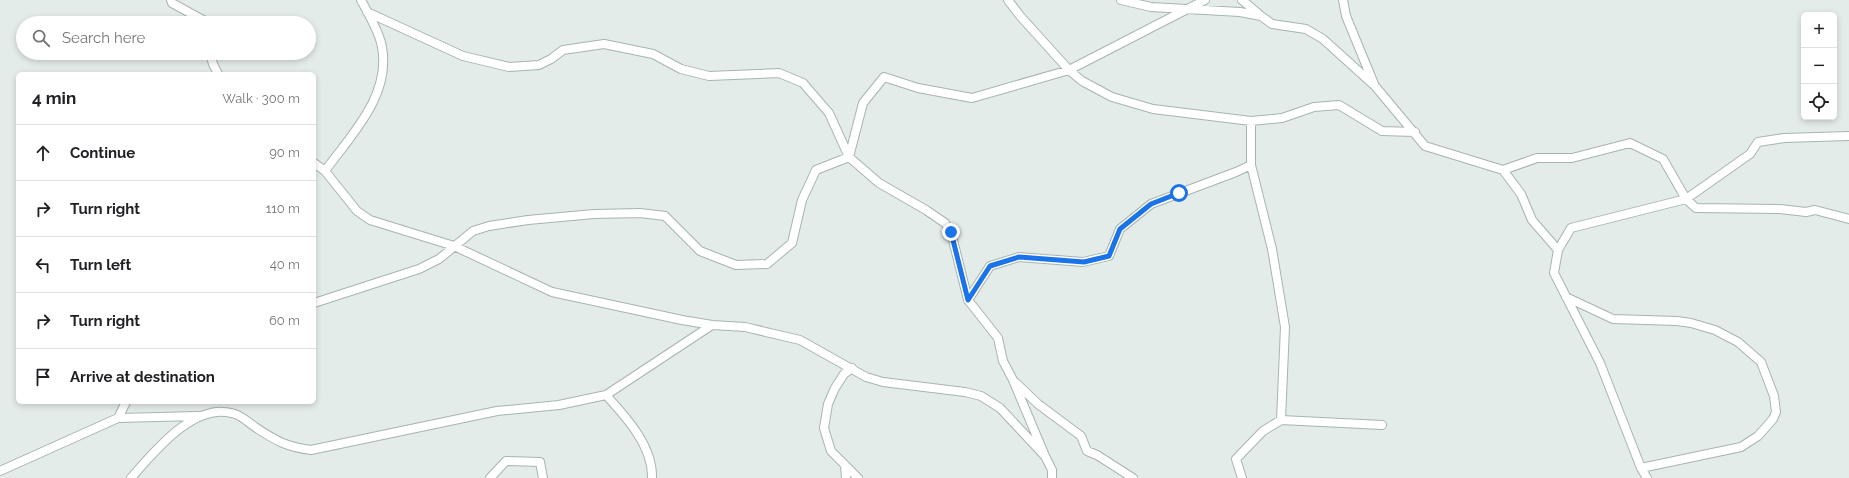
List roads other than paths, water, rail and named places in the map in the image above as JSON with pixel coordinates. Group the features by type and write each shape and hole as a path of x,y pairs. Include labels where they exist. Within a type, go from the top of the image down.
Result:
{"street":[{"path":"170,0 172,3 196,16"},
{"path":"325,171 368,113 381,85 384,67 382,46 361,0"},
{"path":"1008,0 1020,17 1069,70 1082,81 1112,97 1153,109 1251,121 1282,118 1314,107 1339,105 1382,131 1415,132"},
{"path":"1121,0 1151,7 1240,12 1261,16"},
{"path":"849,157 863,103 884,77 918,88 972,98 1069,70 1205,0"},
{"path":"1242,0 1272,24 1306,29 1323,39 1375,86 1415,132 1425,146 1503,170 1521,194 1532,220 1558,250"},
{"path":"1343,0 1346,16 1375,86"},
{"path":"367,12 463,56 509,67 539,66 563,50 604,44 653,54 682,69 709,76 780,72 803,83 830,113 849,157 879,183 926,210 945,223 951,232 968,300 998,338 1003,361 1013,380 1052,470 1052,478"},
{"path":"212,60 217,72"},
{"path":"1251,121 1251,165 1272,249 1285,328 1281,420"},
{"path":"1647,478 1641,468 1600,363 1554,273 1558,250 1571,228 1686,199 1750,154 1758,142 1784,138 1849,136"},
{"path":"1503,170 1537,158 1572,158 1630,143 1663,159 1686,199 1696,208 1780,209 1806,212 1815,210 1849,219"},
{"path":"316,302 419,269 440,259 473,231 489,226 594,214 640,213 665,216 700,252 736,265 767,264 792,243 802,200 816,170 849,157"},
{"path":"316,164 325,171 357,211 370,220 454,246 552,292 712,325 745,326 800,340 866,377 883,382 965,392 981,396 1000,408 1045,456"},
{"path":"968,300 990,266 1019,257 1084,262 1109,256 1120,229 1151,204 1251,165"},
{"path":"1566,297 1614,319 1677,321 1691,323 1715,330 1738,342 1761,362 1774,396 1776,412 1773,419 1758,436 1741,447 1641,468"},
{"path":"0,471 118,418 198,416 223,412 236,414 276,442 292,447 311,450 497,411 559,405 606,395 712,325"},
{"path":"852,368 844,374 835,388 828,404 824,428 831,451 858,478"},
{"path":"1013,380 1038,404 1080,436 1087,451 1097,455 1132,478"},
{"path":"606,395 647,449 653,471 652,478"},
{"path":"118,418 125,404"},
{"path":"131,478 159,446 198,416"},
{"path":"1242,478 1236,459 1263,431 1281,420 1382,425"},
{"path":"490,478 506,461 540,462 543,478"},
{"path":"845,465 846,478"}]}
